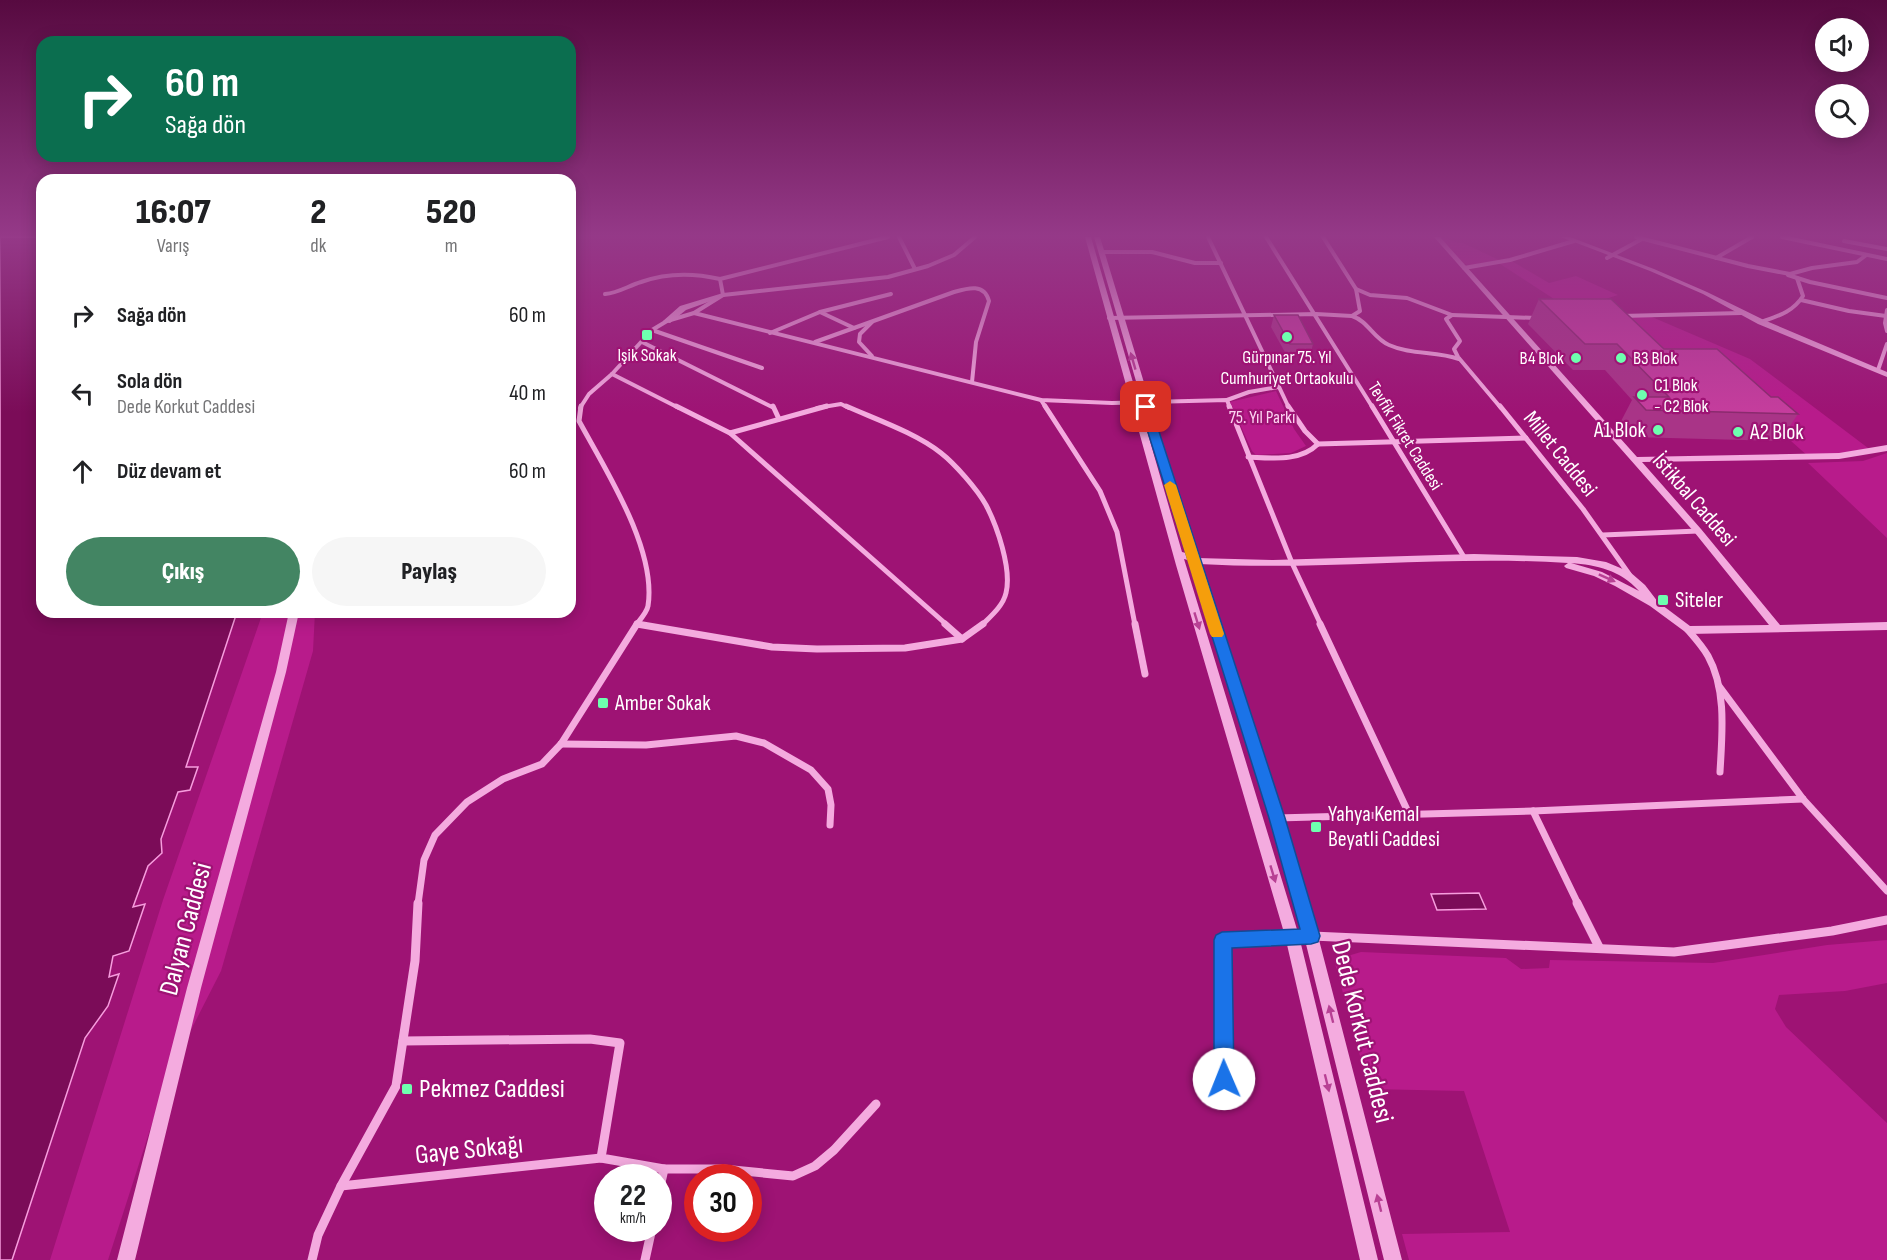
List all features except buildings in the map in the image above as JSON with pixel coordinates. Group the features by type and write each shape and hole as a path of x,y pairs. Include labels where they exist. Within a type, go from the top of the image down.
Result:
{"street":[{"path":"312,1260 318,1235 341,1186 396,1086 415,961 417,913 424,860 435,835 467,802 503,779 542,764 561,744 648,607 646,560 623,501 579,421 579,408 589,394 612,375 624,358 652,330 683,308 721,296"},
{"path":"667,321 694,313 722,296"},
{"path":"770,333 820,312 884,296"},
{"path":"814,342 944,296"},
{"path":"972,382 976,342 989,301 988,296"},
{"name":"Dede Korkut Caddesi","path":"1103,296 1292,936 1370,1260"},
{"name":"Dede Korkut Caddesi","path":"1114,296 1193,561 1277,818 1311,936 1393,1260"},
{"path":"1237,296 1278,387 1301,430 1318,444 1526,438"},
{"name":"Tevfik Fikret Caddesi","path":"1304,296 1464,557"},
{"path":"1358,296 1362,319 1377,338 1388,345 1408,352 1443,350"},
{"name":"İstikbal Caddesi","path":"1488,296 1698,531 1777,628"},
{"path":"1702,296 1887,375"},
{"path":"1761,322 1790,313 1803,296"},
{"path":"1360,304 1371,297 1407,298 1452,315 1541,318"},
{"path":"1801,300 1849,311 1886,313 1887,331"},
{"path":"1352,316 1360,311"},
{"path":"1438,311 1460,341 1450,348"},
{"path":"820,312 854,328"},
{"path":"694,313 1041,400 1134,402 1227,400 1278,387"},
{"path":"1616,316 1742,313"},
{"path":"1109,318 1316,314 1352,316 1362,319"},
{"path":"1446,320 1452,315"},
{"path":"872,322 860,334 859,342 868,354 880,360"},
{"path":"652,330 762,368"},
{"path":"642,342 773,406 779,419"},
{"path":"1878,370 1887,344"},
{"path":"1456,345 1454,349 1459,359"},
{"path":"1435,351 1459,359"},
{"name":"Millet Caddesi","path":"1459,359 1526,438 1603,535 1629,574"},
{"path":"612,375 730,433 962,639"},
{"path":"1041,400 1100,491 1117,532 1145,674"},
{"path":"1227,400 1292,563 1409,814"},
{"path":"637,624 772,646 904,648 962,639 979,628 997,610 1006,595 1008,579 999,537 985,502 940,452 900,430 841,404 815,408 730,433"},
{"path":"1248,457 1298,455 1314,449 1318,444"},
{"path":"1635,460 1839,456 1887,448"},
{"path":"1603,535 1698,531"},
{"path":"1180,562 1191,567 1193,561 1292,563 1464,557 1584,561 1615,568 1629,574 1654,604"},
{"path":"1530,559 1580,568 1598,574 1654,604 1688,630 1709,658 1719,686 1722,747 1720,772"},
{"name":"Dalyan Caddesi","path":"126,1260 194,988 270,713 293,618"},
{"path":"1688,630 1887,626"},
{"path":"1719,686 1803,799 1887,891"},
{"path":"561,744 646,745 736,736 764,744 811,770 828,789 831,805 830,825"},
{"path":"1257,818 1533,812 1803,799"},
{"path":"1533,812 1599,947"},
{"path":"1225,1102 1222,940 1311,936 1674,952 1832,931 1887,920"},
{"path":"403,1041 590,1040 620,1043 601,1158"},
{"name":"Gaye Sokağı","path":"672,1168 723,1169 792,1176 815,1166 834,1150 876,1104"},
{"name":"Gaye Sokağı","path":"341,1186 601,1158 639,1164"},
{"path":"645,1260 649,1242"}],"green space":[{"path":"1549,296 1615,296 1599,301 1630,316 1652,317 1750,359 1872,451 1809,457 1748,403"},
{"name":"75. Yıl Parkı","path":"1276,391 1294,429 1306,446 1291,453 1256,455 1252,451 1230,402"},
{"path":"1887,453 1887,538 1808,463 1863,461"},
{"path":"261,618 315,618 313,651 221,971 167,1077 108,1260 50,1260 163,900"},
{"path":"1887,940 1887,983 1845,991 1779,995 1775,1009 1786,1027 1887,1123 1887,1260 1409,1260 1402,1234 1510,1232 1464,1091 1369,1089 1334,960 1361,952 1506,958 1521,969 1549,968 1550,960 1713,963 1827,945"}],"shaded area":[{"path":"0,296 36,296 36,618 235,618 186,767 198,767 190,790 178,792 161,839 162,853 148,866 133,907 145,904 129,951 113,956 109,977 119,974 108,1006 85,1038 12,1260 0,1260"},
{"path":"1479,893 1486,909 1437,910 1431,894"}],"slow traffic":[{"path":"1170,485 1217,634"}],"place":[{"name":"Işik Sokak","path":"647,335"},
{"name":"Gürpınar 75. Yıl Cumhuriyet Ortaokulu","path":"1287,337"},
{"name":"B4 Blok","path":"1576,358"},
{"name":"B3 Blok","path":"1621,358"},
{"name":"C1 Blok - C2 Blok","path":"1642,395"},
{"name":"A1 Blok","path":"1658,430"},
{"name":"A2 Blok","path":"1738,432"},
{"name":"Siteler","path":"1663,600"},
{"name":"Amber Sokak","path":"603,703"},
{"name":"Yahya Kemal Beyatli Caddesi","path":"1316,827"},
{"name":"Pekmez Caddesi","path":"407,1089"}],"route":[{"path":"1146,407 1194,565 1277,818 1311,936 1222,940 1224,1079"}]}
